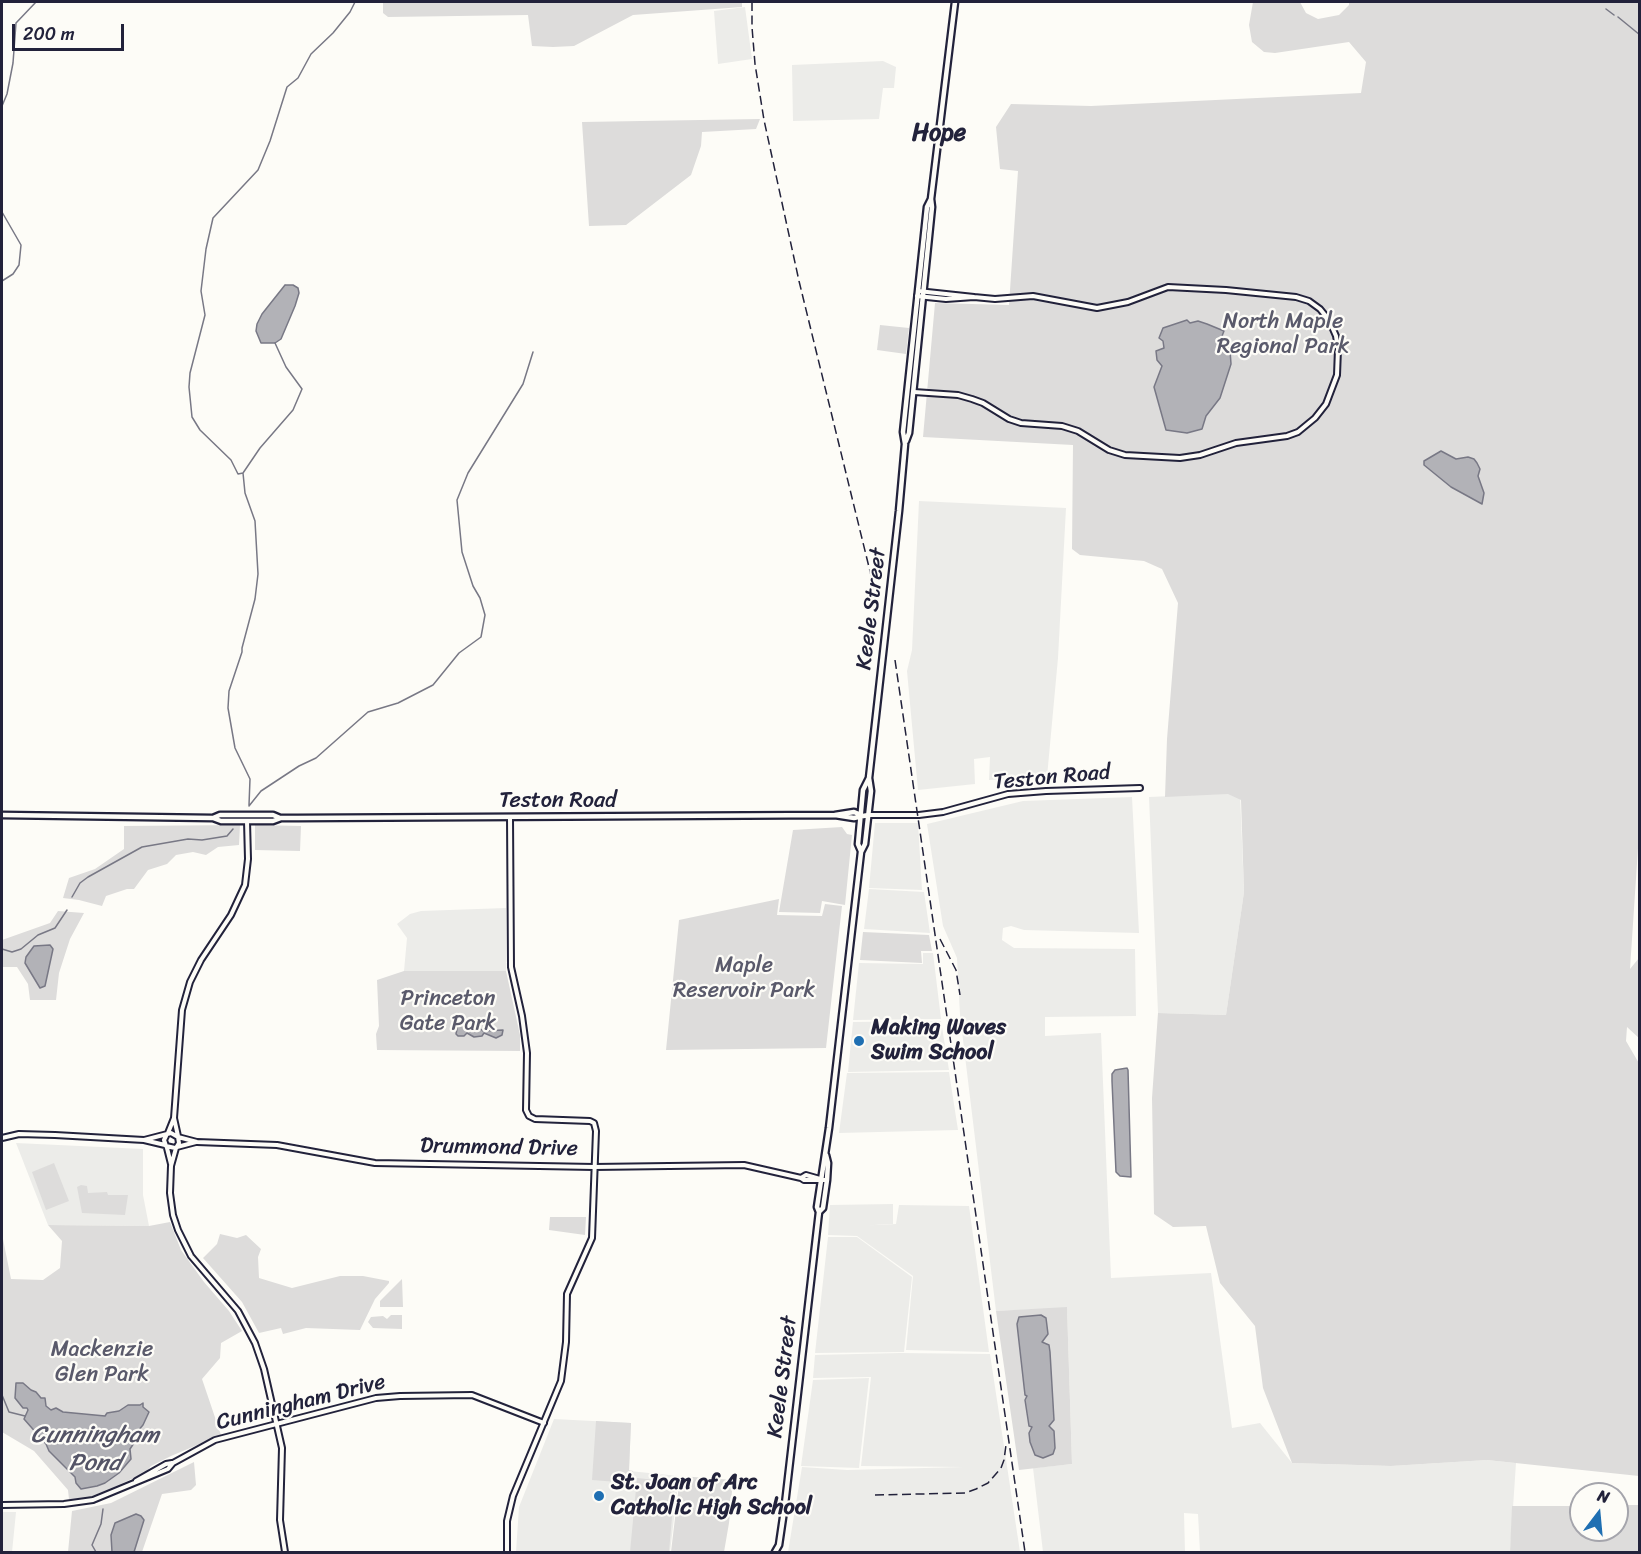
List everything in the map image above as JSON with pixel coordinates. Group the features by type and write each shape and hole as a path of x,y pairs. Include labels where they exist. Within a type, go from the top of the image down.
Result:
{"main road":[{"name":"Keele Street","path":"905,444 909,433 914,392 927,207 931,199 955,2"},
{"name":"Keele Street","path":"775,1552 779,1545 819,1212 817,1207 828,1163 826,1155 861,852 865,844 871,791 869,778 899,511 905,444 903,432 920,294"},
{"name":"Keele Street","path":"861,852 858,844 863,790 869,778"},
{"name":"Teston Road","path":"2,815 213,818 221,821 273,815 281,818 835,815 854,818 868,815"},
{"path":"779,1545 783,1552"}],"street":[{"path":"914,392 958,395 972,399 1022,423 1062,426 1078,431 1108,450 1125,455 1180,458 1200,455 1236,443 1281,437 1298,432 1316,418 1326,404 1337,375 1338,349 1336,336 1329,320 1309,301 1296,297 1168,287 1128,302 1097,308 1033,296 946,299 920,294"},
{"name":"Teston Road","path":"868,815 943,812 1008,794 1140,788"},
{"path":"247,818 248,859 244,885 231,915 201,960 190,982 182,1010 174,1118 179,1143 171,1166 170,1204 178,1230 191,1256 238,1311 247,1326 264,1369 282,1448 280,1520 285,1552"},
{"path":"507,1552 507,1521 513,1496 563,1374 567,1294 592,1238 596,1131 594,1123 578,1119 535,1119 529,1116 526,1110 526,1041 511,967 510,818"},
{"path":"171,1166 164,1140 174,1118"},
{"path":"2,1138 19,1134 34,1134 144,1140 176,1147"},
{"path":"144,1140 174,1134 178,1137"},
{"name":"Drummond Drive","path":"178,1137 197,1142 277,1145 375,1162 594,1167 744,1166 801,1178 806,1175 824,1180"},
{"name":"Drummond Drive","path":"176,1147 197,1142"},
{"name":"Cunningham Drive","path":"2,1505 93,1500 132,1484 214,1440 376,1398 466,1395 480,1398 544,1423"}],"shaded area":[{"path":"745,7 752,59 718,64 714,11"},
{"path":"883,61 896,67 894,88 883,88 879,119 793,121 792,65"},
{"path":"919,501 1066,508 1058,658 1047,777 989,780 990,757 974,759 975,784 918,790 907,671 912,650"},
{"path":"1240,793 1244,892 1226,1015 1158,1013 1149,797"},
{"path":"1132,797 1139,933 1024,930 1011,926 1003,928 1002,940 1014,948 1135,949 1136,1016 1045,1017 1045,1036 1101,1033 1111,1278 1211,1273 1232,1428 1260,1423 1292,1463 1391,1466 1487,1460 1516,1463 1510,1552 1200,1552 1198,1514 1184,1513 1185,1552 1043,1552 1033,1468 1072,1464 1067,1308 996,1311 960,1015 957,958 943,926 927,824 1023,801"},
{"path":"875,823 918,823 922,890 869,888"},
{"path":"869,889 924,892 930,933 864,929"},
{"path":"506,908 506,971 404,971 407,938 397,924 410,914 421,911"},
{"path":"923,953 933,953 941,1019 853,1020 859,963 923,964"},
{"path":"941,1021 949,1070 848,1072 853,1022"},
{"path":"949,1072 958,1130 839,1133 847,1073"},
{"path":"16,1143 143,1149 143,1195 149,1226 48,1225"},
{"path":"893,1204 893,1224 855,1226 896,1224 899,1205 969,1206 989,1352 906,1350 913,1276 857,1236 828,1235 830,1205"},
{"path":"828,1237 857,1237 912,1277 904,1352 815,1353"},
{"path":"990,1354 1020,1552 788,1552 802,1467 847,1470 964,1467 861,1466 871,1377 813,1378 815,1355"},
{"path":"869,1378 859,1468 801,1466 813,1380"},
{"name":"St. Joan of Arc Catholic High School","path":"554,1419 631,1423 629,1471 679,1476 670,1552 516,1552 519,1507"},
{"path":"2,1512 16,1512 12,1552 2,1552"}],"green space":[{"path":"383,2 742,2 742,7 633,15 574,46 553,47 532,46 528,15 388,17 383,13"},
{"name":"North Maple Regional Park","path":"1253,2 1300,2 1306,13 1318,19 1339,15 1349,5 1349,2 1639,2 1640,818 1630,969 1639,958 1640,1039 1627,1027 1626,1041 1640,1065 1639,1476 1487,1460 1391,1466 1292,1463 1263,1388 1255,1326 1220,1283 1206,1226 1173,1227 1154,1214 1152,1098 1158,1013 1226,1015 1244,892 1241,800 1228,794 1165,797 1167,739 1178,603 1162,569 1144,561 1080,555 1072,549 1073,445 923,437 935,303 1009,305 1018,171 1000,169 996,127 1011,104 1091,106 1361,93 1366,62 1349,42 1275,53 1264,52 1252,42 1249,25"},
{"path":"760,119 756,129 702,132 701,146 691,175 626,225 589,226 582,122"},
{"path":"880,325 909,328 906,354 877,350"},
{"path":"240,825 239,845 218,847 206,855 193,852 176,855 167,864 148,870 134,889 106,896 102,906 63,898 69,878 95,869 124,849 124,826"},
{"path":"255,825 301,826 300,851 255,850"},
{"path":"842,827 847,834 852,835 845,905 822,901 820,913 779,912 793,830"},
{"name":"Maple Reservoir Park","path":"779,899 777,915 822,916 825,904 842,906 826,1048 666,1050 679,920"},
{"path":"58,911 84,913 70,939 59,973 56,1000 30,1000 28,984 17,967 2,967 2,940 50,923"},
{"path":"863,932 929,935 932,951 921,951 922,963 860,960"},
{"name":"Princeton Gate Park","path":"404,971 506,971 520,1035 520,1051 377,1050 376,1034 379,1026 377,980"},
{"path":"54,1163 69,1201 46,1210 32,1172"},
{"path":"87,1186 88,1193 107,1192 108,1195 128,1195 125,1215 82,1213 77,1187"},
{"path":"550,1217 586,1217 585,1235 549,1230"},
{"name":"Mackenzie Glen Park","path":"170,1222 181,1250 242,1331 221,1343 220,1358 202,1379 221,1435 171,1456 121,1484 85,1499 69,1499 68,1490 34,1451 2,1432 2,1234 11,1279 43,1280 60,1268 62,1241 48,1225 149,1226"},
{"path":"220,1234 237,1238 246,1235 261,1249 258,1257 259,1278 292,1288 340,1276 363,1276 389,1281 389,1283 375,1299 360,1330 306,1328 283,1334 281,1328 259,1333 242,1302 203,1258 217,1244"},
{"path":"402,1279 403,1307 380,1307 380,1301"},
{"path":"1067,1307 1072,1464 1019,1470 996,1311"},
{"path":"391,1315 402,1315 402,1329 373,1328 368,1322 371,1317 383,1316 387,1319"},
{"path":"596,1421 631,1423 629,1470 633,1471 630,1483 592,1480"},
{"path":"194,1462 196,1485 191,1490 162,1494 142,1552 68,1552 72,1511 111,1503"},
{"path":"680,1476 733,1480 724,1552 671,1552"},
{"path":"637,1478 675,1482 669,1552 630,1552"},
{"path":"1629,1505 1639,1505 1639,1552 1510,1552 1512,1506 1569,1506 1569,1542 1629,1542"}],"water":[{"path":"285,285 298,288 299,293 295,306 281,339 275,343 261,343 256,331 257,324"},
{"path":"1187,320 1190,323 1198,321 1224,331 1222,336 1230,350 1231,364 1220,398 1206,416 1202,429 1187,433 1166,430 1154,387 1162,366 1157,360 1156,351 1164,348 1163,341 1159,338 1163,328"},
{"path":"1441,451 1456,459 1468,457 1474,459 1480,469 1478,476 1484,493 1482,504 1451,487 1424,465 1424,461"},
{"path":"50,945 53,949 45,986 40,988 25,963 26,957 34,946"},
{"path":"472,1022 483,1031 503,1030 502,1035 496,1038 484,1033 482,1036 474,1037 467,1033 464,1036 456,1034 458,1024"},
{"path":"1127,1068 1131,1177 1120,1176 1116,1172 1112,1081 1112,1074 1115,1070"},
{"path":"1041,1315 1046,1318 1048,1334 1042,1342 1049,1345 1050,1352 1054,1420 1049,1426 1054,1431 1055,1448 1053,1454 1043,1458 1035,1455 1030,1442 1029,1433 1032,1427 1029,1426 1025,1400 1027,1396 1025,1395 1017,1324 1019,1317"},
{"name":"Cunningham Pond","path":"16,1383 23,1383 41,1398 45,1398 46,1406 51,1410 56,1408 63,1412 105,1416 107,1413 119,1411 128,1405 143,1403 143,1407 149,1412 130,1449 131,1459 119,1473 105,1483 81,1489 75,1477 49,1451 46,1444 24,1419 28,1410 23,1408 15,1398"},
{"path":"136,1514 144,1520 134,1552 112,1552 111,1535 115,1523"}],"waterway":[{"path":"2,106 7,94 13,63 16,23 36,2"},
{"path":"243,473 238,474 231,460 200,430 192,417 190,373 205,315 201,291 206,249 213,218 258,170 287,87 298,78 311,54 333,33 355,2"},
{"path":"1606,9 1614,15"},
{"path":"1618,17 1640,35"},
{"path":"2,212 21,245 19,265 13,274 2,281"},
{"path":"249,805 250,779 235,748 228,708 229,691 242,652 255,599 258,574 255,521 245,493 243,473 260,448 293,410 302,389 286,367 275,343"},
{"path":"249,806 261,791 299,766 316,758 368,712 398,703 433,685 459,653 481,637 485,615 462,552 457,500 468,473 523,384 533,352"},
{"path":"72,897 80,883 88,877 142,847 188,839 202,840 227,836 233,829"},
{"path":"2,949 12,952 21,949 38,935 55,928 67,910"},
{"path":"2,1395 9,1412 25,1416"},
{"path":"96,1552 92,1545 101,1524 103,1509"}],"railway":[{"path":"752,2 755,64 764,120 799,281 878,604"},
{"path":"895,660 1025,1552"},
{"path":"940,939 956,970 960,995"},
{"path":"875,1495 965,1493 976,1489 988,1483 1001,1468 1006,1445"}],"place":[{"name":"Making Waves Swim School","path":"859,1041"},
{"name":"St. Joan of Arc Catholic High School","path":"599,1496"}],"district":[{"name":"Hope","path":"939,134"}]}
